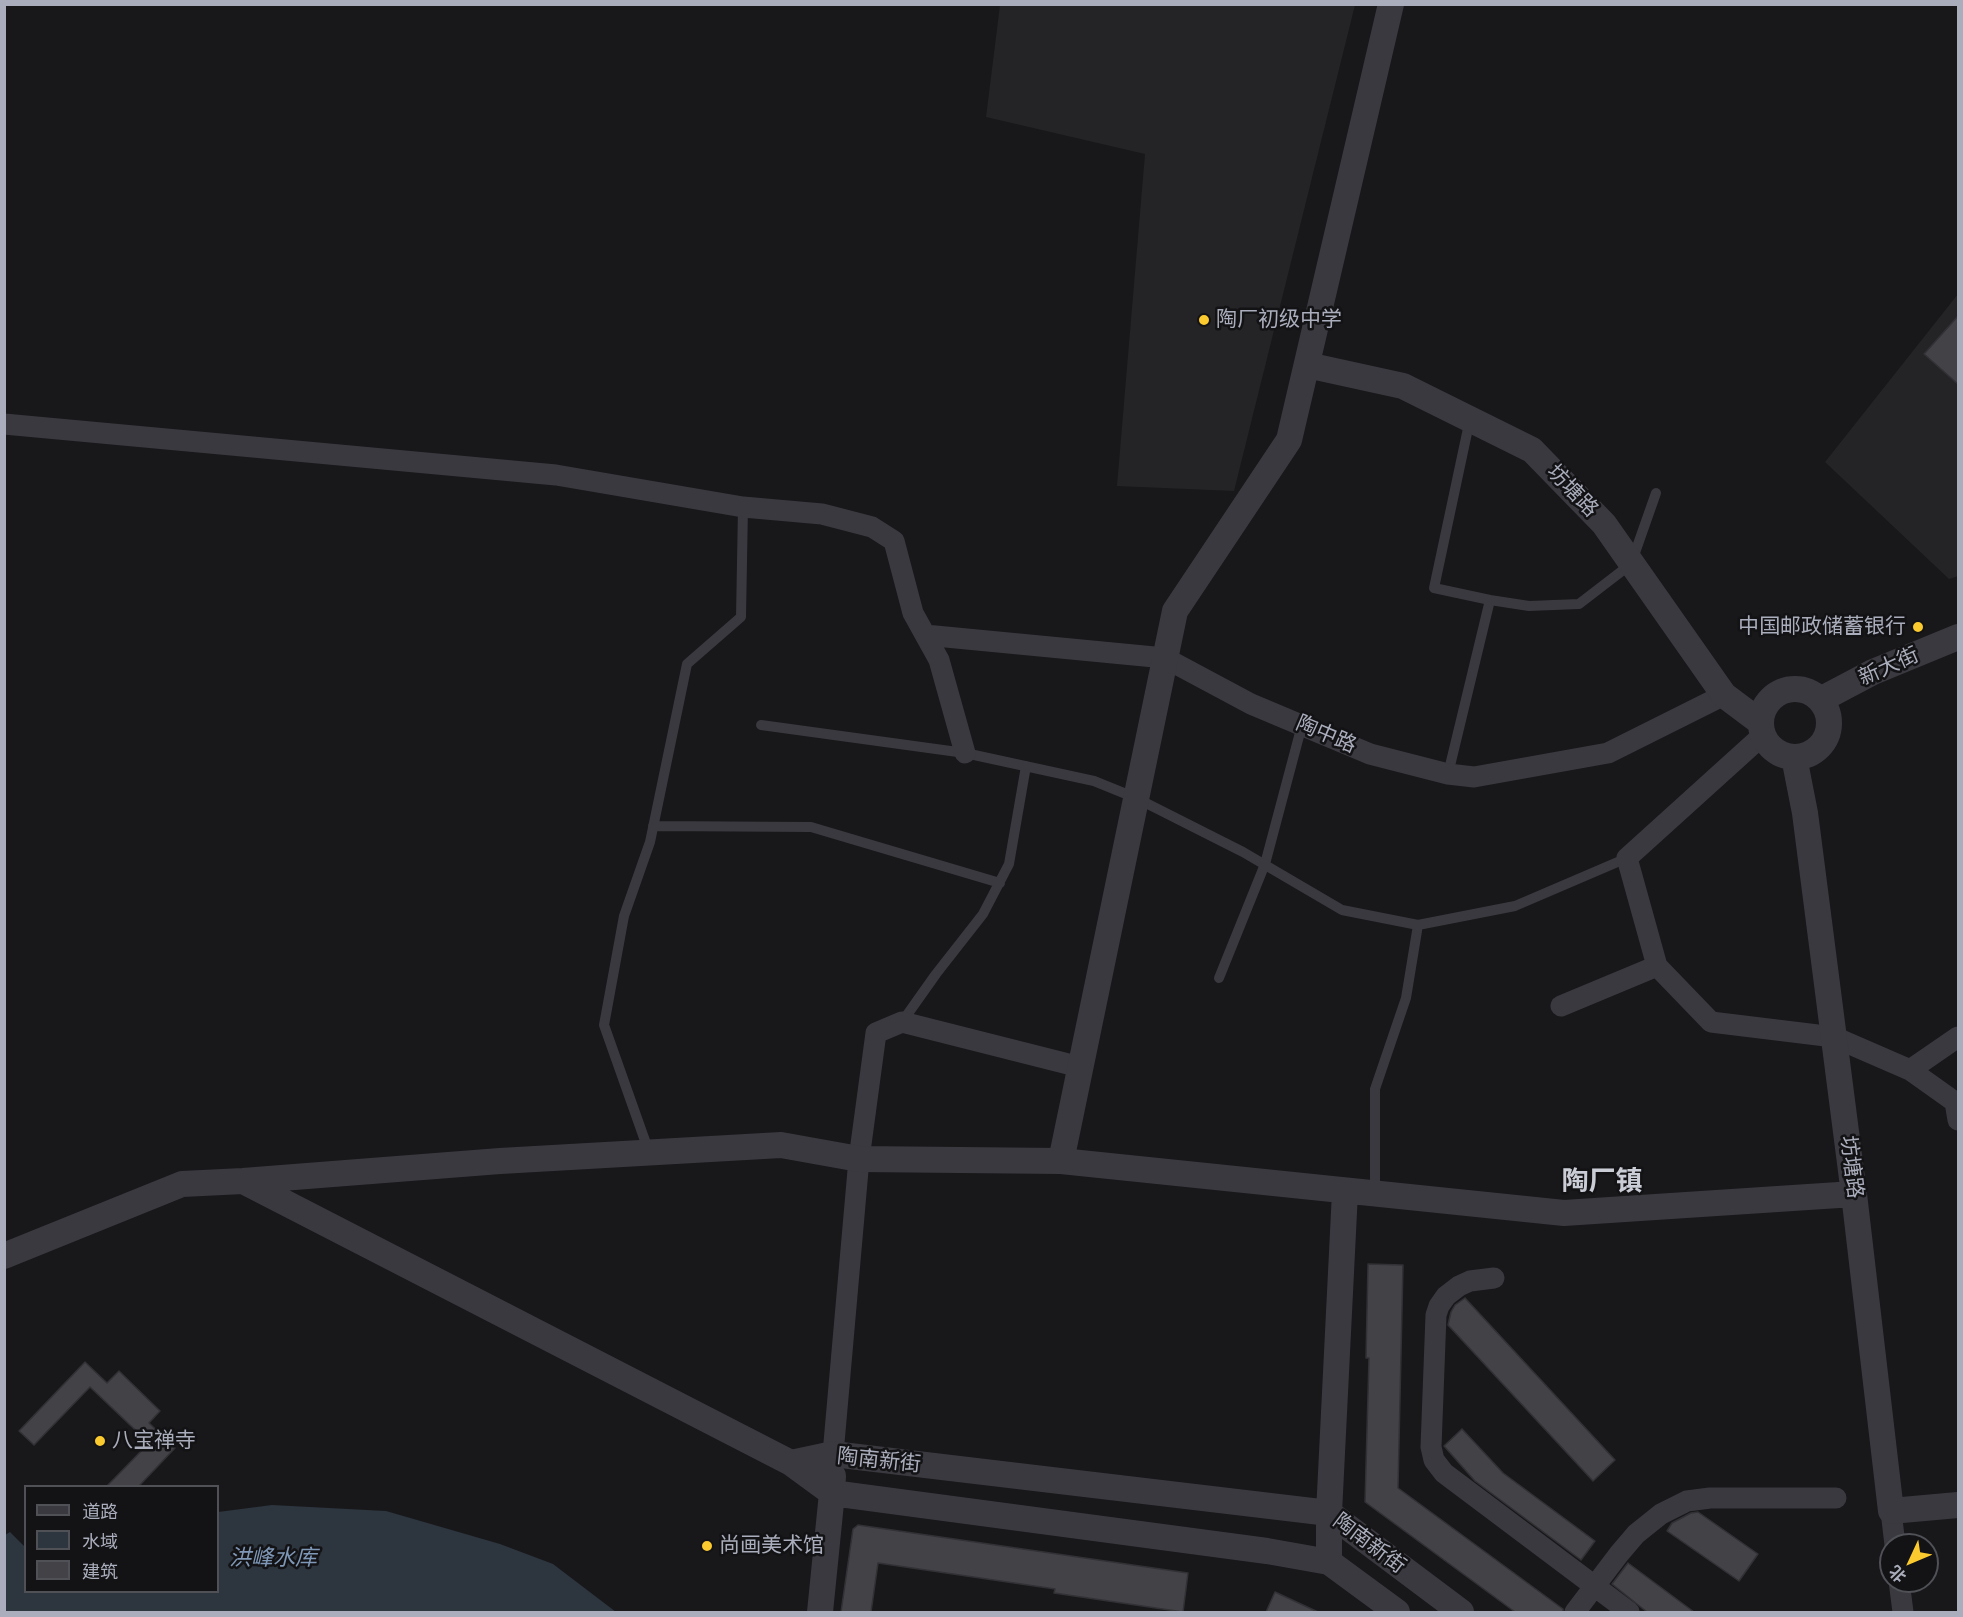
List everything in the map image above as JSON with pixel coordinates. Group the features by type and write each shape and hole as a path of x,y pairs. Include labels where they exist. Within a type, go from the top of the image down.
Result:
{"street":[{"path":"1061,1161 1174,611 1289,440 1390,4"},
{"name":"坊塘路","path":"1307,365 1403,386 1532,450 1604,524 1724,695 1762,728"},
{"path":"4,424 556,475 743,507 822,514 872,527 894,541 913,613 939,660 966,753"},
{"name":"陶中路","path":"925,635 1165,658 1251,704 1370,754 1448,774 1474,777 1608,753 1724,695"},
{"name":"新大街","path":"1820,700 1874,672 1959,637"},
{"path":"1796,689 1809,692 1820,700 1827,711 1829,724 1826,738 1818,748 1807,755 1794,757 1780,754 1770,746 1762,728 1763,709 1771,698 1783,691 1796,689"},
{"path":"1762,728 1627,858 1657,966 1711,1022 1834,1037 1910,1070 1955,1102 1959,1120"},
{"name":"坊塘路","path":"1794,757 1805,813 1834,1037 1891,1511"},
{"path":"1561,1006 1657,966"},
{"path":"820,1612 859,1159 876,1033 902,1022 1080,1067"},
{"path":"1910,1070 1959,1037"},
{"path":"4,1256 182,1184 500,1161 781,1145 859,1159 1061,1161 1564,1213 1854,1194"},
{"path":"243,1181 791,1463"},
{"path":"1329,1562 1329,1513 1346,1192"},
{"path":"1494,1278 1470,1281 1459,1286 1446,1296 1436,1315 1431,1447 1434,1460 1443,1473 1629,1612"},
{"name":"陶南新街","path":"791,1463 832,1454 1329,1513 1461,1612"},
{"name":"陶南新街","path":"791,1463 832,1493 1267,1551 1329,1562 1397,1612"},
{"path":"1575,1612 1636,1534 1661,1514 1687,1501 1710,1498 1836,1498"},
{"path":"1894,1533 1891,1511 1959,1505"},
{"path":"1901,1593 1903,1612"}],"lane":[{"path":"1470,419 1434,588 1529,606 1579,604 1631,564 1656,493"},
{"path":"650,1153 604,1025 624,916 650,842 687,664 741,617 743,507"},
{"path":"1448,774 1490,600"},
{"path":"760,725 966,753 1094,781 1136,798 1264,864 1342,910 1418,925 1515,906 1627,858"},
{"path":"1219,978 1264,864 1302,725"},
{"path":"902,1022 983,914 1009,864 1026,766"},
{"path":"653,826 811,827 999,883"},
{"path":"1375,1194 1375,1089 1406,998 1418,925"}],"shaded area":[{"name":"陶厂初级中学","path":"1000,5 1355,5 1234,491 1117,486 1145,154 986,117"},
{"path":"1958,294 1958,576 1949,579 1825,462"}],"water":[{"name":"洪峰水库","path":"272,1505 386,1511 500,1544 553,1564 616,1612 5,1612 5,1535 10,1532 24,1546 24,1593 219,1593 219,1512"}],"building":[{"path":"1959,315 1959,385 1924,354"},
{"path":"1368,1264 1403,1265 1398,1488 1563,1609 1563,1612 1515,1612 1365,1502 1369,1358 1366,1358"},
{"path":"1465,1298 1615,1460 1593,1481 1448,1325 1455,1305"},
{"path":"85,1362 107,1383 119,1371 160,1411 149,1423 175,1448 140,1485 108,1485 149,1443 90,1387 34,1445 19,1431"},
{"path":"1462,1429 1503,1473 1595,1541 1581,1560 1475,1481 1444,1446"},
{"path":"1698,1512 1758,1554 1739,1581 1667,1531 1672,1523 1691,1513"},
{"path":"858,1525 1188,1573 1183,1612 1054,1593 1055,1589 878,1563 871,1612 841,1612 853,1529"},
{"path":"1628,1563 1694,1612 1647,1612 1612,1584"},
{"path":"1275,1592 1318,1612 1266,1612"}],"place":[{"name":"陶厂初级中学","path":"1204,320"},
{"name":"中国邮政储蓄银行","path":"1918,627"},
{"name":"八宝禅寺","path":"100,1441"},
{"name":"尚画美术馆","path":"707,1546"}],"district":[{"name":"陶厂镇","path":"1602,1182"}]}
